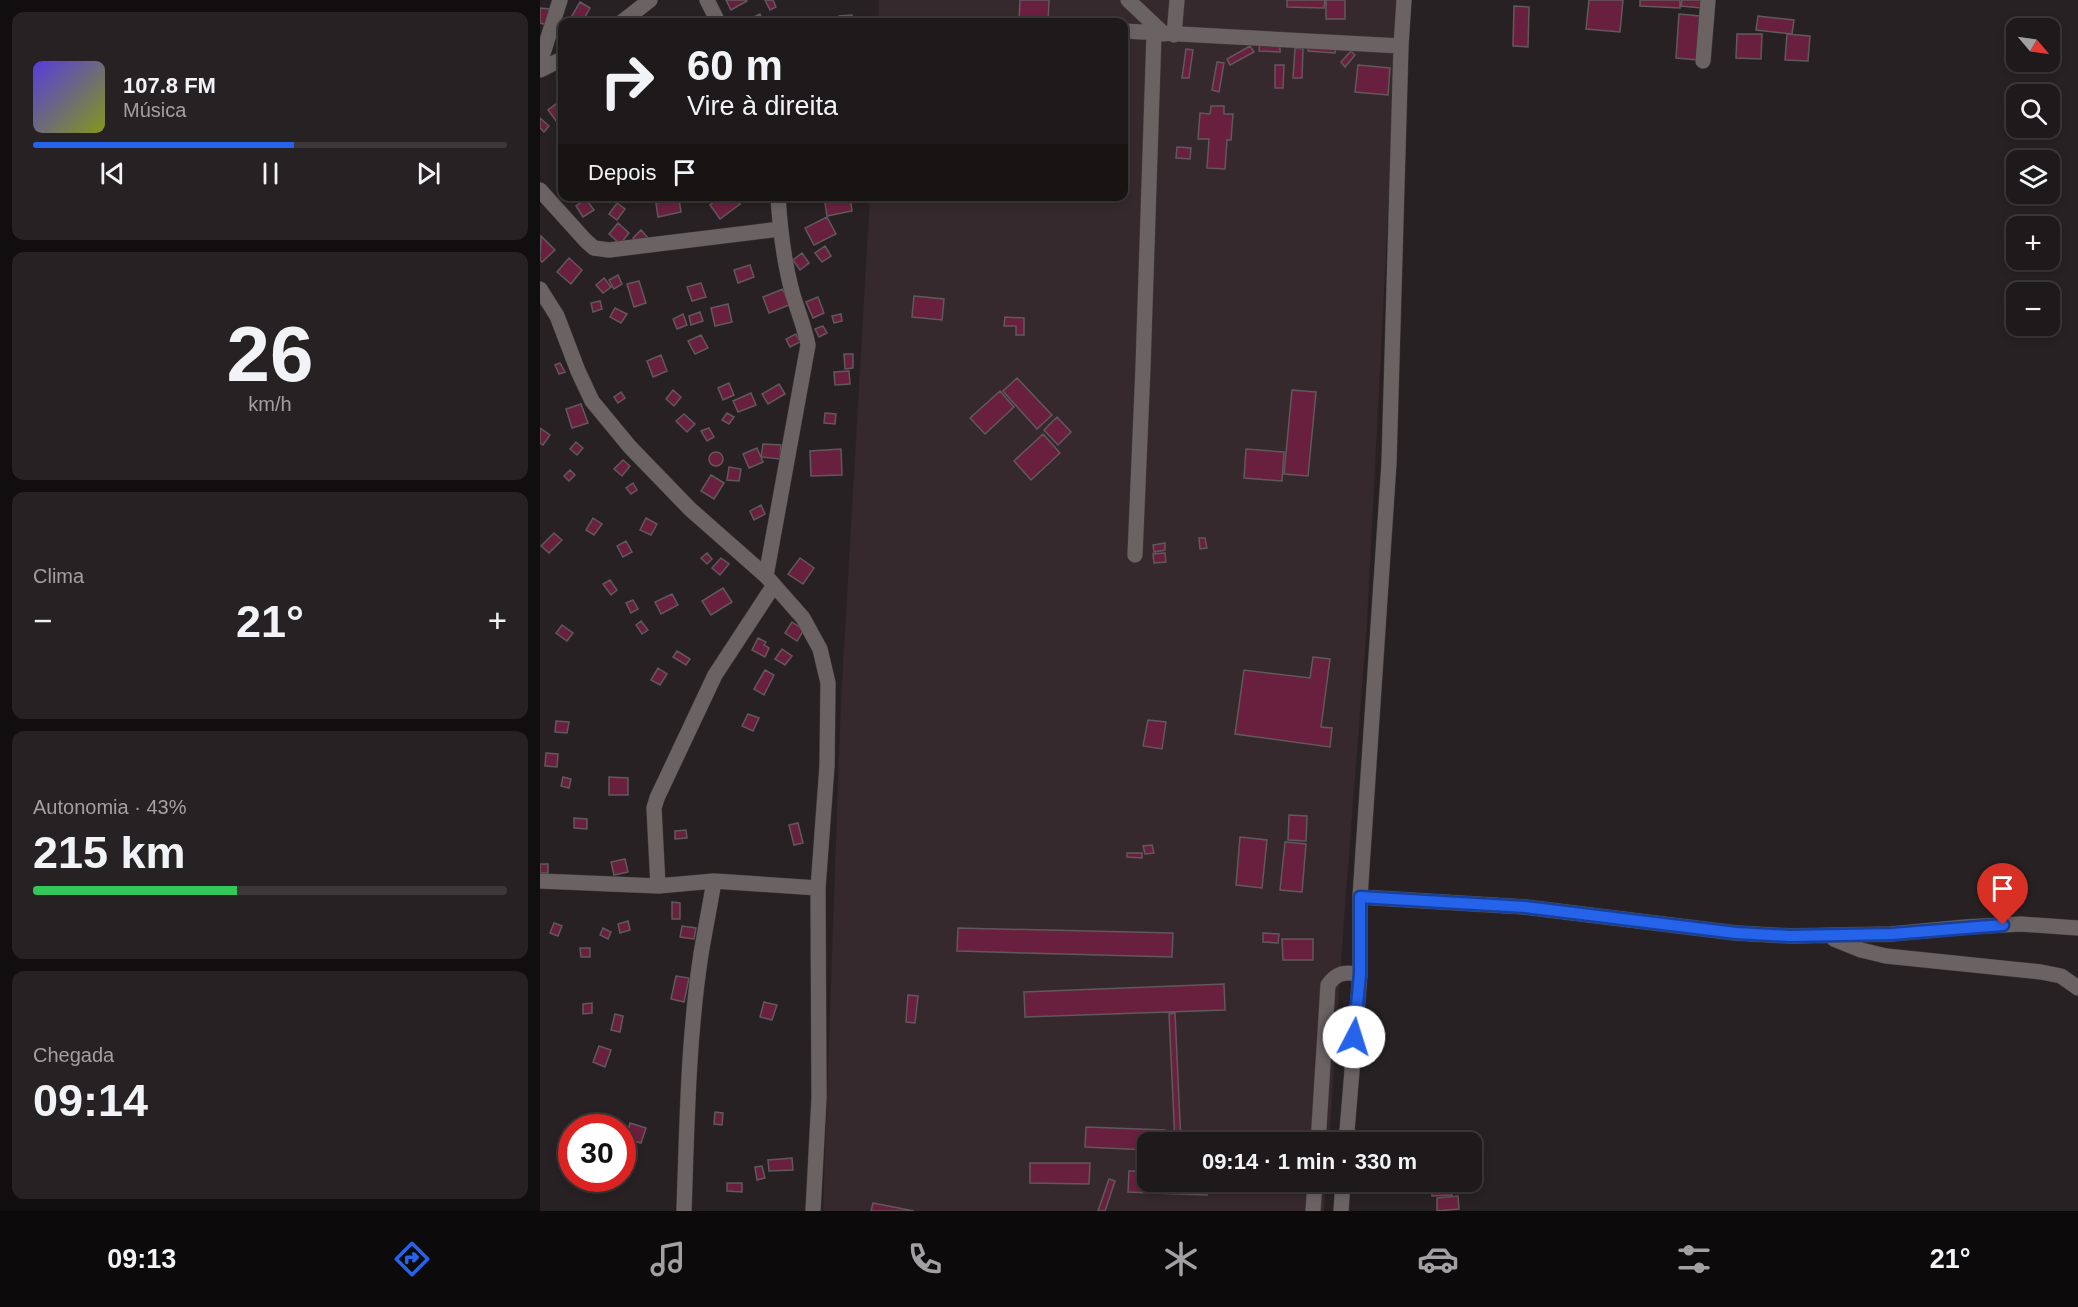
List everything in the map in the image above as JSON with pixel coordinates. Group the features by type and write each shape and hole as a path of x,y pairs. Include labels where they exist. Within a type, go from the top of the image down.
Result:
{"street":[{"path":"540,63 560,0"},
{"path":"627,18 650,0"},
{"path":"707,0 716,18"},
{"path":"1128,0 1164,34"},
{"path":"1135,555 1144,355 1164,34 1177,0"},
{"path":"1347,1132 1360,974 1360,897 1389,463 1404,0"},
{"path":"1703,61 1708,0"},
{"path":"1128,31 1401,46"},
{"path":"540,70 558,61"},
{"path":"540,190 594,248 609,250 780,229"},
{"path":"658,886 654,808 657,798 715,675 770,581 808,345 806,332 793,295 780,229 778,201"},
{"path":"540,290 556,316 592,401 630,447 690,509 770,581 803,618 820,649 828,683 827,766 818,888 819,1098 813,1211"},
{"path":"540,881 658,886 714,881 818,888"},
{"path":"684,1211 687,1103 701,956 714,881"},
{"path":"1360,897 1525,907 1736,933 1790,936 1892,934 2021,924 2078,928"},
{"path":"1826,936 1861,950 1886,956 2061,976 2078,988"},
{"path":"1319,1132 1328,985 1337,974 1344,972 1360,974"},
{"path":"1313,1211 1314,1192"},
{"path":"1341,1211 1342,1192"}],"shaded area":[{"path":"879,0 1399,0 1367,622 1330,1132 1137,1132 1137,1192 1325,1192 1324,1211 823,1211 841,701 870,201 1128,201 1128,18 878,18"}],"building":[{"path":"726,0 746,0 747,1 731,10"},
{"path":"765,0 773,0 776,7 770,10"},
{"path":"1020,0 1049,0 1048,18 1019,18"},
{"path":"1287,0 1325,0 1324,8 1287,7"},
{"path":"1326,0 1345,0 1345,19 1326,19"},
{"path":"1589,0 1623,0 1620,32 1586,29"},
{"path":"1640,0 1680,0 1680,8 1640,6"},
{"path":"1682,0 1702,0 1701,8 1681,6"},
{"path":"580,2 590,8 584,18 571,18"},
{"path":"1514,6 1529,7 1528,47 1513,46"},
{"path":"540,8 550,9 547,25 540,23"},
{"path":"1679,14 1700,16 1698,60 1676,58"},
{"path":"852,15 852,18 839,18 839,16"},
{"path":"1758,16 1794,20 1792,34 1756,30"},
{"path":"1737,34 1762,34 1761,59 1736,58"},
{"path":"1787,34 1810,36 1808,61 1785,60"},
{"path":"1260,41 1280,42 1280,52 1259,51"},
{"path":"1250,46 1254,52 1230,65 1227,59"},
{"path":"1309,46 1336,47 1335,53 1308,51"},
{"path":"1295,48 1303,49 1302,78 1293,78"},
{"path":"1186,49 1193,50 1189,78 1182,78"},
{"path":"1351,51 1355,55 1345,67 1341,62"},
{"path":"1217,62 1224,63 1219,92 1212,90"},
{"path":"1275,65 1284,65 1283,88 1275,88"},
{"path":"1358,65 1390,68 1388,95 1355,92"},
{"path":"558,102 558,124 548,110"},
{"path":"1211,106 1224,106 1224,114 1233,114 1231,140 1227,140 1225,169 1207,168 1209,139 1198,139 1200,113 1210,114"},
{"path":"540,118 549,126 544,132 540,128"},
{"path":"1177,147 1191,148 1190,159 1176,158"},
{"path":"587,201 594,210 583,217 576,206"},
{"path":"679,201 681,212 658,217 656,203"},
{"path":"715,201 738,201 740,204 720,219 710,205"},
{"path":"825,201 851,201 852,211 827,216"},
{"path":"617,203 625,209 617,220 609,214"},
{"path":"827,217 836,234 814,245 805,228"},
{"path":"618,223 629,233 620,244 609,234"},
{"path":"641,230 648,238 640,245 633,238"},
{"path":"541,236 555,250 542,262 540,260"},
{"path":"825,246 831,256 822,262 815,253"},
{"path":"802,253 809,263 800,270 793,260"},
{"path":"569,258 582,270 571,284 557,272"},
{"path":"750,265 754,277 738,283 734,270"},
{"path":"618,275 622,284 614,289 609,280"},
{"path":"604,278 611,287 603,293 596,285"},
{"path":"639,281 646,303 634,307 627,284"},
{"path":"701,283 706,297 692,301 687,287"},
{"path":"783,289 789,305 769,313 763,297"},
{"path":"914,296 944,299 942,320 912,317"},
{"path":"818,297 824,313 813,318 806,302"},
{"path":"600,301 602,309 593,312 591,303"},
{"path":"728,304 732,322 715,326 711,308"},
{"path":"615,308 627,314 621,323 610,317"},
{"path":"700,312 703,321 691,325 689,316"},
{"path":"683,314 687,325 677,329 673,319"},
{"path":"841,314 842,321 834,323 832,316"},
{"path":"1005,317 1024,318 1024,335 1016,335 1016,326 1004,326"},
{"path":"823,326 827,333 819,337 815,329"},
{"path":"796,334 800,342 790,347 786,339"},
{"path":"701,335 708,348 695,354 688,341"},
{"path":"844,354 853,354 853,368 845,369"},
{"path":"661,355 667,371 653,377 647,361"},
{"path":"560,363 565,372 559,374 555,365"},
{"path":"849,371 850,384 835,385 834,372"},
{"path":"1017,378 1052,415 1037,429 1003,391"},
{"path":"729,383 734,395 723,400 718,388"},
{"path":"779,384 785,394 768,404 762,394"},
{"path":"673,390 681,397 674,406 666,399"},
{"path":"1292,390 1316,392 1308,476 1284,474"},
{"path":"1000,391 1014,407 985,434 970,418"},
{"path":"621,392 625,398 618,403 614,397"},
{"path":"751,393 756,405 738,412 733,401"},
{"path":"581,404 588,423 572,428 566,409"},
{"path":"727,413 734,417 729,424 722,420"},
{"path":"825,413 836,414 835,424 824,423"},
{"path":"684,414 695,424 687,432 676,421"},
{"path":"1057,417 1071,432 1058,445 1044,430"},
{"path":"540,428 550,435 543,445 540,443"},
{"path":"709,428 714,437 707,441 701,431"},
{"path":"1043,434 1060,453 1031,480 1014,461"},
{"path":"576,442 583,448 577,455 570,449"},
{"path":"763,444 781,445 780,459 761,457"},
{"path":"757,448 763,462 749,468 743,454"},
{"path":"841,449 842,475 811,476 810,451"},
{"path":"1246,449 1284,452 1282,481 1244,478"},
{"path":"716,452 721,454 723,459 721,464 716,466 711,464 709,459 711,454"},
{"path":"623,460 630,466 622,476 614,469"},
{"path":"729,467 741,469 739,481 727,480"},
{"path":"570,470 575,475 569,481 564,476"},
{"path":"711,475 724,483 714,499 701,491"},
{"path":"633,483 637,490 631,494 626,488"},
{"path":"761,505 765,514 754,520 750,511"},
{"path":"593,518 602,524 594,535 586,530"},
{"path":"646,518 657,524 651,535 640,530"},
{"path":"554,533 562,540 549,553 541,546"},
{"path":"1199,538 1205,538 1207,548 1200,549"},
{"path":"626,541 632,552 623,557 617,546"},
{"path":"1165,543 1165,550 1154,552 1153,545"},
{"path":"707,553 712,559 707,564 701,558"},
{"path":"1165,553 1166,562 1154,563 1153,554"},
{"path":"721,558 729,564 720,575 712,568"},
{"path":"800,558 814,568 803,584 788,574"},
{"path":"610,580 617,590 611,595 603,584"},
{"path":"723,588 732,602 711,615 702,601"},
{"path":"672,594 678,605 661,614 655,602"},
{"path":"633,600 638,609 631,613 626,603"},
{"path":"641,621 648,630 642,634 636,625"},
{"path":"792,622 804,630 797,641 785,633"},
{"path":"562,625 573,633 567,641 556,633"},
{"path":"758,638 766,642 764,645 769,648 765,657 752,650"},
{"path":"782,649 792,656 785,665 775,659"},
{"path":"677,651 690,659 686,665 673,657"},
{"path":"1313,657 1330,659 1321,727 1332,728 1330,747 1235,734 1244,670 1310,678"},
{"path":"658,668 667,674 660,685 651,680"},
{"path":"765,670 774,675 764,695 754,689"},
{"path":"748,714 759,718 753,731 742,726"},
{"path":"1148,720 1166,722 1162,749 1143,746"},
{"path":"556,721 569,722 567,733 555,732"},
{"path":"546,753 558,754 557,767 545,766"},
{"path":"563,777 571,779 569,788 561,786"},
{"path":"609,777 628,778 628,795 609,795"},
{"path":"1289,815 1307,816 1306,841 1288,840"},
{"path":"574,818 587,819 587,829 574,828"},
{"path":"798,823 803,843 794,845 789,825"},
{"path":"686,830 687,838 675,839 675,831"},
{"path":"1240,837 1267,840 1262,888 1236,885"},
{"path":"1285,842 1306,844 1302,892 1280,890"},
{"path":"1152,845 1154,853 1145,854 1143,846"},
{"path":"1127,853 1142,853 1142,858 1127,857"},
{"path":"625,859 628,872 614,875 611,862"},
{"path":"540,864 548,864 548,873 540,873"},
{"path":"672,902 680,903 680,919 672,919"},
{"path":"628,921 630,930 620,933 618,924"},
{"path":"554,923 562,926 558,936 550,933"},
{"path":"682,926 696,928 694,939 680,937"},
{"path":"603,928 611,932 608,939 600,935"},
{"path":"958,928 1173,933 1172,957 957,951"},
{"path":"1263,933 1279,934 1278,943 1263,942"},
{"path":"1282,939 1313,939 1313,960 1283,960"},
{"path":"580,948 590,948 590,957 581,957"},
{"path":"676,976 689,978 684,1002 671,999"},
{"path":"1224,984 1225,1010 1025,1017 1024,992"},
{"path":"908,995 918,996 915,1023 906,1022"},
{"path":"764,1002 777,1005 772,1020 760,1017"},
{"path":"592,1003 592,1013 583,1014 583,1004"},
{"path":"1175,1013 1180,1132 1174,1132 1169,1014"},
{"path":"615,1014 623,1016 620,1032 611,1030"},
{"path":"599,1046 611,1050 605,1067 593,1062"},
{"path":"715,1112 723,1113 722,1125 714,1124"},
{"path":"636,1125 646,1128 641,1143 636,1142"},
{"path":"1086,1127 1165,1130 1165,1132 1137,1132 1137,1149 1085,1147"},
{"path":"1193,1131 1251,1132 1193,1132"},
{"path":"792,1158 793,1170 769,1171 768,1160"},
{"path":"1030,1163 1090,1163 1089,1184 1030,1183"},
{"path":"762,1166 765,1178 757,1180 755,1167"},
{"path":"1129,1171 1137,1171 1137,1192 1207,1192 1207,1195 1128,1192"},
{"path":"1109,1179 1115,1181 1105,1211 1098,1211"},
{"path":"727,1183 742,1183 742,1192 727,1191"},
{"path":"1432,1192 1452,1192 1452,1195 1432,1196"},
{"path":"1458,1196 1459,1209 1437,1211 1437,1198"},
{"path":"873,1203 914,1211 871,1211"}],"route":[{"path":"1354,1037 1360,974 1360,897 1525,907 1736,933 1790,936 1892,934 2003,925"}]}
